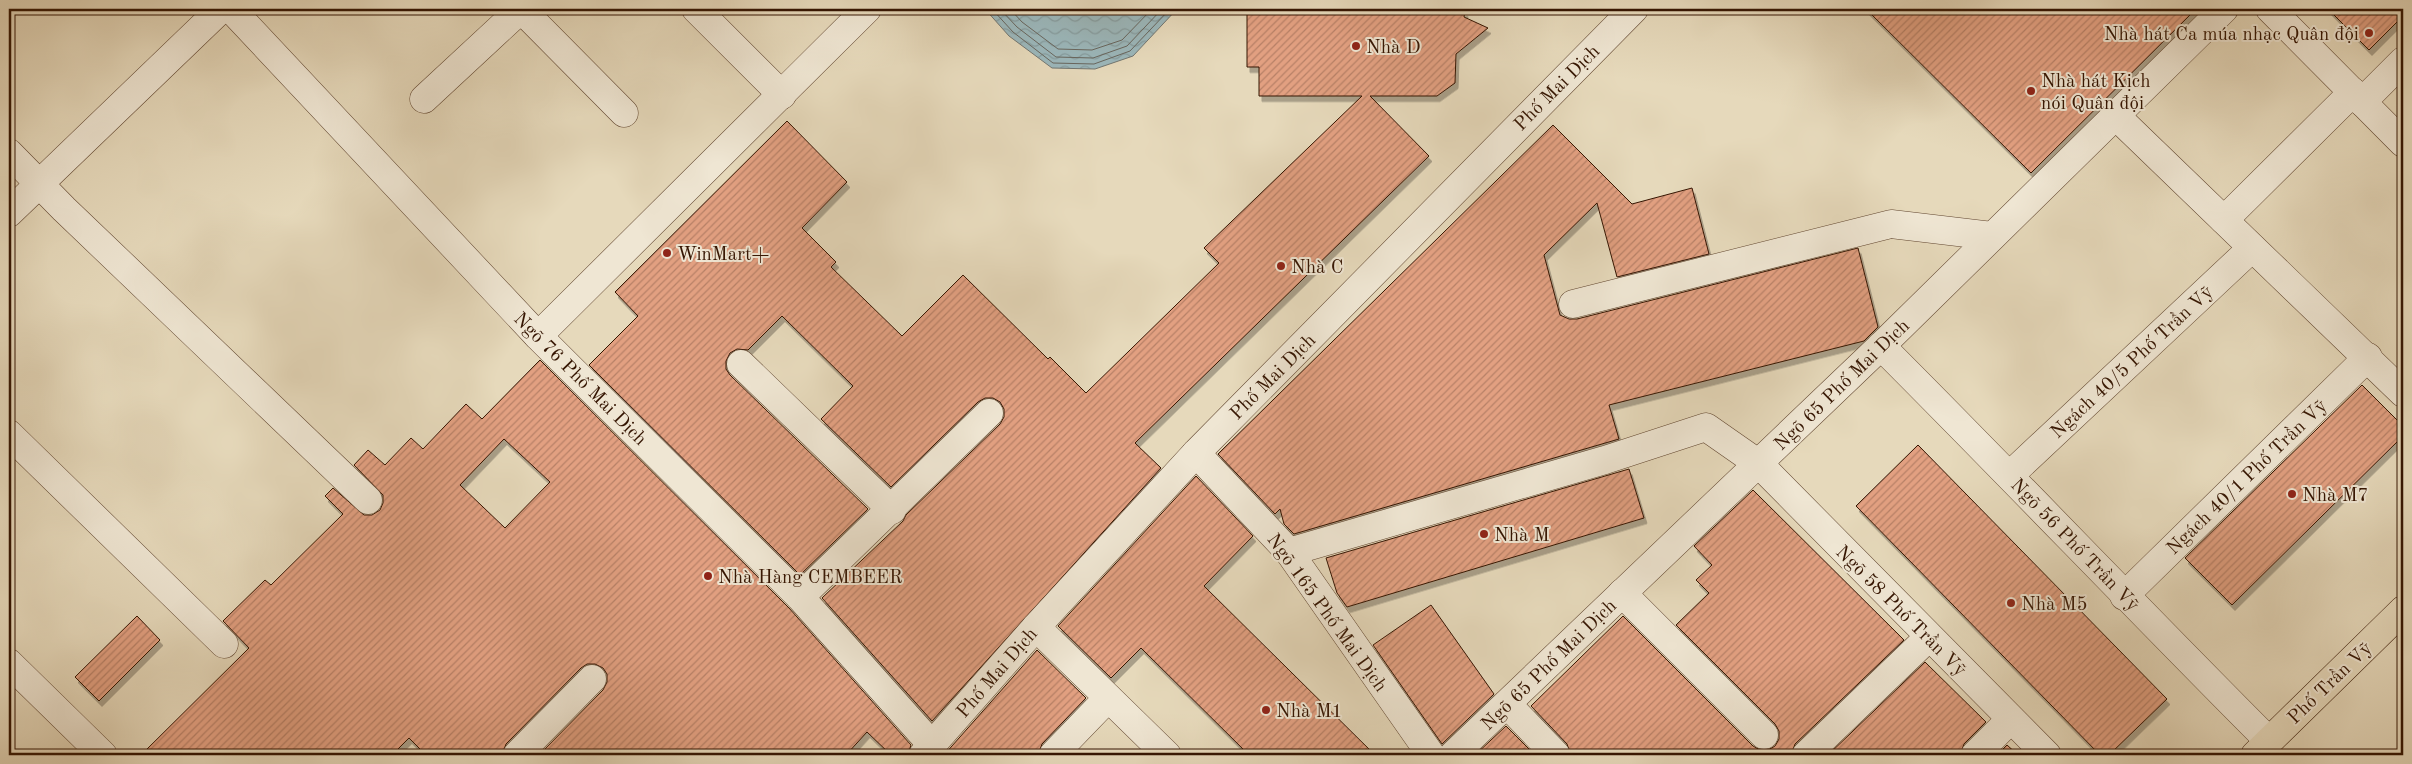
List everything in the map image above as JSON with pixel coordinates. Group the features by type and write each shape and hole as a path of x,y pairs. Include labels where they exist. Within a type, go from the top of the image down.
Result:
{"main road":[{"name":"Phố Trần Vỹ","path":"2262,748 2403,610"}],"street":[{"path":"9,213 220,9"},
{"name":"Ngõ 76 Phố Mai Dịch","path":"231,9 538,336 800,597 927,750"},
{"path":"424,99 521,9 624,113"},
{"path":"696,9 782,94"},
{"path":"538,336 868,9"},
{"name":"Phố Mai Dịch","path":"927,750 1036,627 1196,453 1634,9"},
{"name":"Ngõ 65 Phố Mai Dịch","path":"1453,755 1881,346 2224,9"},
{"path":"2270,9 2403,142"},
{"path":"2224,220 2357,97 2403,61"},
{"path":"2116,116 2368,357 2403,393"},
{"path":"9,153 368,500"},
{"path":"1574,304 1891,224 1992,236"},
{"name":"Ngách 40/5 Phố Trần Vỹ","path":"2010,475 2252,248"},
{"name":"Ngõ 56 Phố Trần Vỹ","path":"1881,346 2010,475 2124,596 2262,748"},
{"name":"Ngách 40/1 Phố Trần Vỹ","path":"2124,596 2368,357"},
{"path":"742,364 892,510"},
{"path":"800,597 892,510 989,413"},
{"name":"Ngõ 58 Phố Trần Vỹ","path":"1289,552 1605,460 1706,427 1759,464 2010,720 2047,755"},
{"path":"9,434 224,644"},
{"name":"Ngõ 165 Phố Mai Dịch","path":"1196,453 1289,552 1431,755"},
{"path":"1622,593 1764,735"},
{"path":"1036,627 1167,755"},
{"path":"1806,755 1928,637"},
{"path":"9,663 99,754"},
{"path":"517,755 592,679"},
{"path":"1053,755 1108,698"},
{"path":"1507,704 1556,755"},
{"path":"1975,755 2010,720"}],"water":[{"path":"985,9 1177,9 1133,56 1095,69 1052,68 1009,36"}],"building":[{"path":"1247,9 1440,9 1440,11 1465,11 1464,17 1488,28 1456,54 1455,83 1437,96 1370,96 1429,156 1135,443 1161,468 932,721 822,598 903,521 906,515 1000,424 1004,417 1004,409 1000,402 993,398 985,398 978,402 891,487 821,419 853,386 782,316 748,350 737,349 730,353 726,361 726,369 730,375 868,509 800,575 589,365 638,316 615,292 787,121 847,182 802,228 836,262 831,267 902,336 963,275 1048,359 1050,357 1086,393 1219,263 1204,248 1362,96 1259,96 1259,67 1247,67"},
{"name":"Nhà hát Kịch nói Quân đội","path":"1866,9 2196,9 2031,173"},
{"name":"Nhà hát Ca múa nhạc Quân đội","path":"2328,9 2403,9 2403,16 2369,50"},
{"path":"1553,125 1632,204 1692,188 1709,254 1617,277 1597,203 1544,255 1560,315 1569,319 1577,319 1858,248 1878,327 1864,341 1609,405 1619,439 1294,534 1284,524 1280,509 1275,514 1218,454"},
{"path":"540,360 789,608 911,745 908,755 891,755 867,732 846,755 539,755 603,690 607,682 607,674 603,668 595,664 587,664 506,744 502,755 426,755 409,738 392,755 141,755 249,648 223,621 265,580 271,585 343,514 325,496 333,488 364,515 372,515 380,510 383,503 383,495 354,465 368,450 385,465 411,438 423,449 466,404 482,419","holes":["504,439 550,482 505,528 460,485"]},
{"name":"Nhà M7","path":"2362,385 2403,426 2403,436 2232,605 2185,558"},
{"name":"Nhà M5","path":"1918,445 2167,699 2109,755 2100,755 1856,506"},
{"name":"Nhà M","path":"1629,469 1644,518 1347,607 1337,593 1326,558"},
{"path":"1196,476 1253,536 1204,586 1375,755 1249,755 1141,648 1111,678 1058,626"},
{"path":"1753,490 1904,640 1795,744 1791,755 1571,755 1567,744 1531,706 1623,616 1753,746 1760,750 1768,750 1775,746 1779,739 1779,731 1775,724 1676,625 1709,593 1696,580 1712,565 1694,546"},
{"path":"1431,605 1494,694 1442,744 1373,645"},
{"path":"137,616 160,640 99,701 75,677"},
{"path":"1037,650 1086,698 1042,744 1038,755 944,755"},
{"path":"1925,662 1986,722 1964,744 1960,755 1828,755"},
{"path":"1506,726 1535,755 1475,755"},
{"path":"2007,745 2018,755 1997,755"}],"place":[{"name":"Nhà hát Ca múa nhạc Quân đội","path":"2369,33"},
{"name":"Nhà D","path":"1356,46"},
{"name":"Nhà hát Kịch nói Quân đội","path":"2031,91"},
{"name":"WinMart+","path":"667,253"},
{"name":"Nhà C","path":"1281,266"},
{"name":"Nhà M7","path":"2292,494"},
{"name":"Nhà M","path":"1484,534"},
{"name":"Nhà Hàng CEMBEER","path":"708,576"},
{"name":"Nhà M5","path":"2011,603"},
{"name":"Nhà M1","path":"1266,710"}]}
